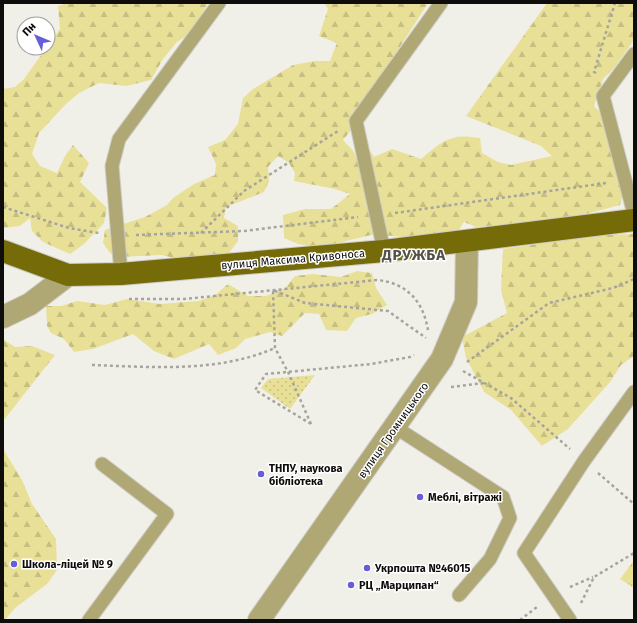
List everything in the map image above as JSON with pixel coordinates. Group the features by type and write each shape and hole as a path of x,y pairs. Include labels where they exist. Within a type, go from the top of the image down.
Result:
{"main road":[{"name":"вулиця Максима Кривоноса","path":"3,251 68,275 121,274 384,252 634,220"}],"street":[{"name":"вулиця Громницького","path":"259,620 442,359 466,302 467,242"},
{"path":"3,317 30,304 68,275"}],"lane":[{"path":"121,274 112,166 119,139 219,3"},
{"path":"384,252 356,121 441,3"},
{"path":"634,54 603,96 634,214"},
{"path":"570,620 524,553 584,461 634,392"},
{"path":"395,427 503,497 510,518 490,559 459,595"},
{"path":"89,620 167,514 102,464"}],"path":[{"path":"594,72 615,3"},
{"path":"201,233 244,191 356,121"},
{"path":"3,206 69,228 118,236"},
{"path":"465,364 494,341 549,303 613,288 634,279"},
{"path":"420,352 410,357 371,364 288,372 266,374 255,390 311,424 288,372 275,348 272,290 305,303 388,311 427,340"},
{"path":"92,365 198,366 243,360 275,348"},
{"path":"459,368 511,398 634,504"},
{"path":"445,388 484,383"},
{"path":"580,606 594,577 634,553"}],"green space":[{"path":"66,3 208,3 192,32 177,42 163,59 151,80 126,86 99,83 79,93 66,104 39,133 32,154 40,166 57,173 65,156 73,145 89,163 80,182 107,208 104,223 84,244 70,254 43,242 32,231 30,218 20,226 3,228 3,89 15,87 24,79 40,56 56,56 56,34 60,29 58,6"},
{"path":"324,3 428,3 396,53 401,69 343,140 354,152 361,170 367,146 374,157 392,149 421,159 442,143 454,137 462,136 480,138 482,153 498,162 511,165 552,156 541,146 466,116 547,3 634,3 634,40 614,68 603,79 594,106 604,116 624,189 620,205 563,220 476,227 464,222 458,231 401,237 375,234 315,247 298,244 284,238 283,215 305,209 331,209 350,194 335,189 294,181 295,173 289,163 278,156 268,167 269,181 264,192 226,207 224,218 238,226 238,241 229,253 216,257 175,258 161,255 120,257 110,253 103,243 105,230 145,217 167,205 173,198 194,184 215,175 216,164 208,147 225,140 238,124 243,98 253,89 293,65 315,61 330,61 337,43 319,36 328,9"},
{"path":"634,234 634,356 621,365 610,382 568,429 542,446 511,410 484,392 466,358 462,337 507,313 501,290 503,249 600,235"},
{"path":"357,271 372,273 376,288 387,305 372,314 356,318 347,331 326,330 319,314 305,313 282,336 270,332 245,339 236,348 218,355 209,344 174,359 154,351 133,334 93,349 74,352 64,339 51,333 47,326 46,306 61,306 77,301 105,305 127,299 160,304 198,301 214,296 228,284 248,296 266,296 285,288 295,276 313,274 341,277"},
{"path":"3,339 15,347 32,346 55,355 3,421"},
{"path":"315,375 290,409 261,388 268,379"},
{"path":"3,449 22,480 32,504 56,539 57,570 47,584 15,608 5,620 3,620"},
{"path":"634,560 634,588 620,579"}],"place":[{"name":"ТНПУ, наукова бібліотека","path":"261,474"},
{"name":"Меблі, вітражі","path":"420,497"},
{"name":"Школа-ліцей № 9","path":"14,564"},
{"name":"Укрпошта №46015","path":"367,568"},
{"name":"РЦ „Марципан“","path":"351,585"}],"district":[{"name":"ДРУЖБА","path":"414,255"}]}
